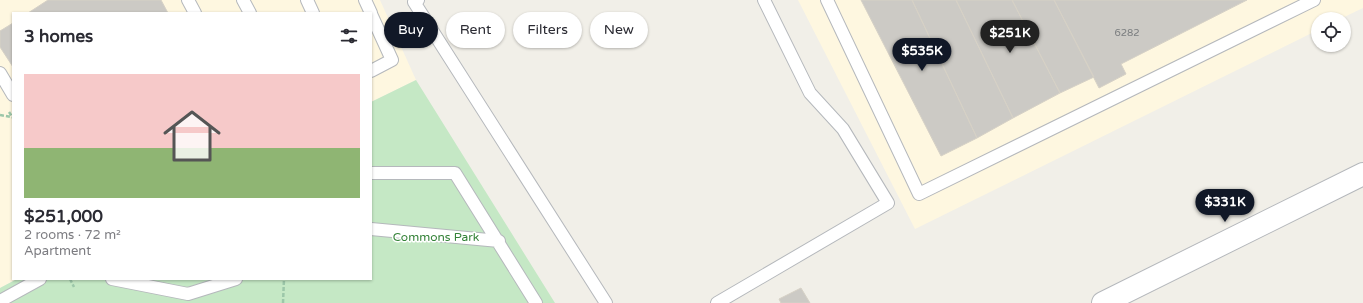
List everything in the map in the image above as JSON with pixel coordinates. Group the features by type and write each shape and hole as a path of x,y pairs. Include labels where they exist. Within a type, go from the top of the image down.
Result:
{"street":[{"path":"1103,303 1363,174"}],"lane":[{"path":"188,0 194,12"},
{"path":"243,0 249,12"},
{"path":"307,0 313,12"},
{"path":"365,0 370,12"},
{"path":"418,0 414,2 606,303"},
{"path":"717,303 888,203 843,129 810,93 764,0"},
{"path":"827,0 919,194 1314,0"},
{"path":"372,16 392,60 372,70"},
{"path":"0,73 12,92"},
{"path":"372,173 455,173 499,241 536,303"},
{"path":"372,229 499,241"},
{"path":"0,301 38,280"},
{"path":"117,280 188,294 233,280"},
{"path":"137,284 147,280"}],"path":[{"path":"0,115 12,117"},
{"path":"70,280 74,287"},
{"path":"283,303 284,280"}],"shaded area":[{"path":"0,0 380,0 385,12 384,12 384,48 402,48 416,80 372,102 372,12 12,12 12,280 15,280 0,288"},
{"path":"798,0 1363,0 1363,8 1351,14 1351,12 1311,12 1311,33 915,229"}],"green space":[{"name":"Commons Park","path":"416,80 555,303 0,303 0,288 15,280 372,280 372,102"}],"building":[{"path":"48,0 161,0 167,12 30,12"},
{"path":"861,0 912,0 977,138 941,156"},
{"path":"912,0 956,0 1013,118 977,138"},
{"path":"956,0 1012,0 1060,93 1013,118"},
{"path":"1012,0 1054,0 1094,77 1060,93"},
{"path":"1054,0 1247,0 1121,64 1126,74 1099,88"},
{"path":"12,24 12,65 0,47 0,31"},
{"path":"801,288 810,303 781,303 779,299"}]}
